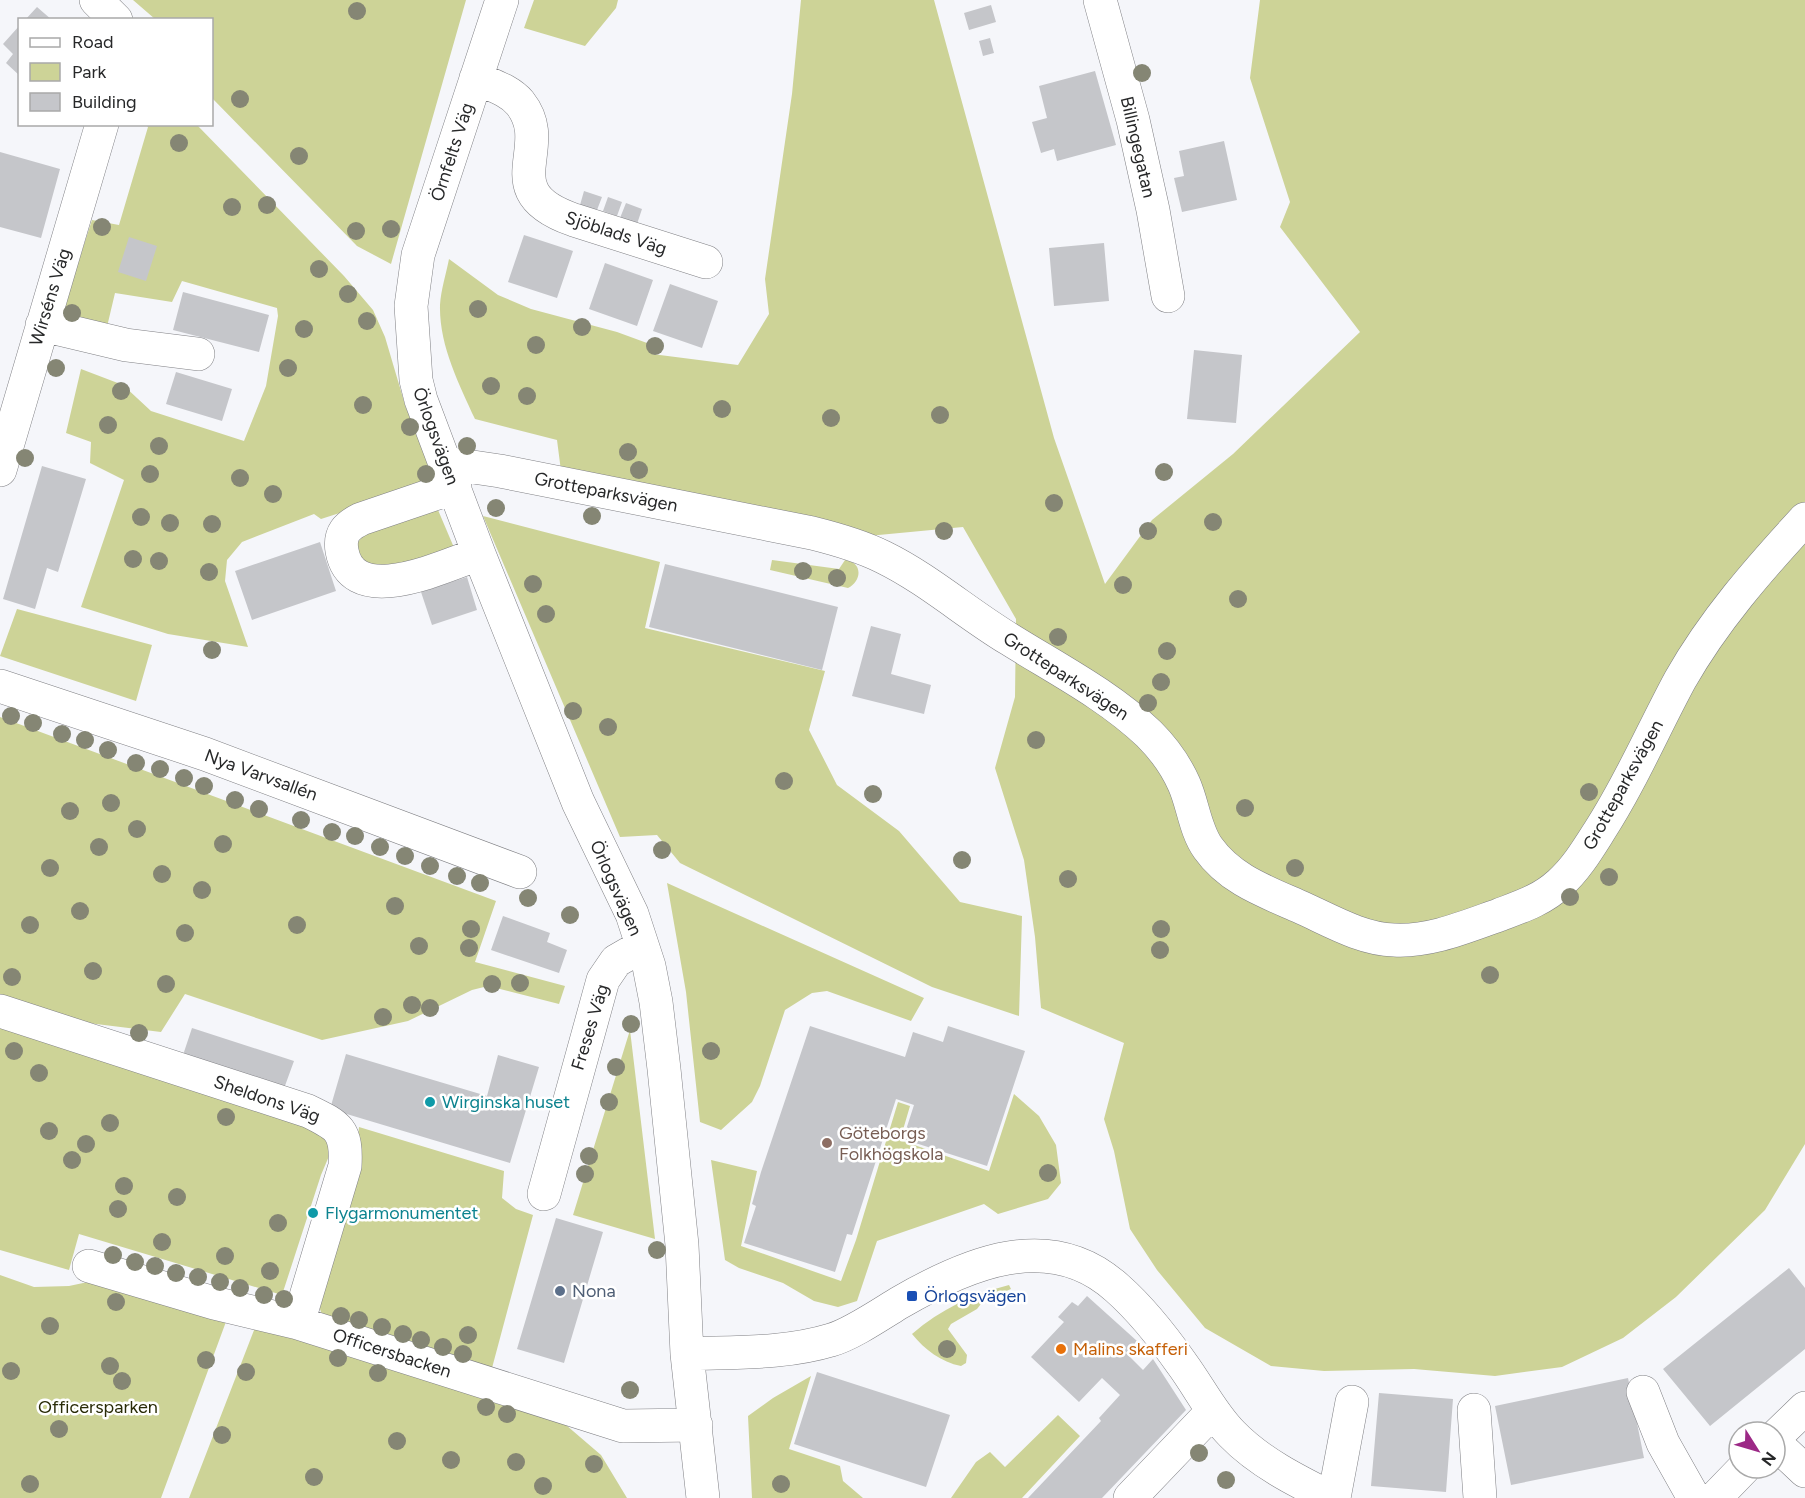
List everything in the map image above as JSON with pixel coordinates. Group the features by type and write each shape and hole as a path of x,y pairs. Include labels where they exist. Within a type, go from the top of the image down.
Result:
{"street":[{"path":"96,0 114,18"},
{"name":"Örnfelts Väg","path":"411,306 417,255 502,0"},
{"name":"Billingegatan","path":"1100,0 1134,120 1168,296"},
{"name":"Sjöblads Väg","path":"476,78 508,92 520,104 529,119 532,143 528,168 529,182 538,201 545,207 574,220 706,262"},
{"name":"Wirséns Väg","path":"0,470 101,126"},
{"name":"Örlogsvägen","path":"411,306 416,380 422,400 479,554 578,802 632,914 649,966 656,1002 682,1245 687,1354 703,1498"},
{"path":"42,325 126,345 198,354"},
{"name":"Grotteparksvägen","path":"450,475 500,471 812,533 882,556 1005,637 1097,692 1152,737 1170,760 1184,785 1206,847 1245,883 1327,920 1364,934 1392,940 1426,938 1468,927 1531,903 1559,885 1584,857 1608,819 1681,679 1718,621 1759,569 1805,519"},
{"path":"450,475 349,525 343,533 342,553 356,574 375,582 395,582 479,554"},
{"name":"Nya Varvsallén","path":"0,686 205,754 520,872"},
{"name":"Freses Väg","path":"544,1194 603,980 616,961 642,946"},
{"name":"Sheldons Väg","path":"0,1011 308,1111 328,1121 342,1133 346,1148 345,1166 298,1323"},
{"path":"687,1354 781,1350 833,1340 954,1275 1003,1258 1033,1255 1074,1261 1112,1283 1159,1333 1233,1435 1268,1463 1318,1495 1352,1402"},
{"name":"Officersbacken","path":"89,1266 214,1303 298,1323 623,1426 696,1425"},
{"path":"1643,1392 1663,1443 1694,1498"},
{"path":"1787,1425 1805,1408"},
{"path":"1473,1410 1480,1498"},
{"path":"1130,1498 1214,1411"},
{"path":"1787,1454 1805,1471"},
{"path":"1715,1498 1732,1480"}],"green space":[{"path":"133,0 466,0 391,264 357,246 213,99 213,18 154,18"},
{"path":"534,0 618,0 616,8 585,46 524,28"},
{"path":"801,0 934,0 1054,438 1105,584 1152,520 1233,454 1360,332 1280,227 1290,202 1250,78 1260,0 1805,0 1805,1144 1765,1210 1676,1297 1623,1338 1562,1367 1495,1376 1414,1369 1324,1371 1271,1366 1205,1328 1157,1270 1130,1229 1114,1151 1104,1119 1124,1043 1041,1008 1035,937 1024,860 995,768 1015,697 1016,619 963,527 868,536 561,471 557,440 475,419 451,364 443,335 440,305 449,259 498,295 531,309 617,332 647,343 652,354 738,365 769,314 765,279 792,94"},
{"path":"198,126 344,276 373,310 385,337 406,408 439,481 321,519 314,514 242,542 227,560 225,581 248,647 168,634 81,607 124,480 90,463 91,442 66,433 81,369 123,385 151,411 244,441 266,386 278,316 277,308 182,281 172,302 115,293 106,331 61,315 92,220 119,225 148,127"},
{"path":"438,510 455,550 386,575 363,570 357,544 371,530 393,521"},
{"path":"483,516 660,562 645,628 825,671 809,730 837,785 899,831 960,902 1022,916 1019,1016 932,987 680,863 657,835 620,837"},
{"path":"772,560 839,569 845,560 851,561 858,568 858,577 848,588 770,570"},
{"path":"17,609 152,645 136,701 0,656"},
{"path":"0,717 496,901 475,962 565,986 559,1004 488,986 472,990 408,1021 322,1040 185,994 161,1032 80,1022 0,997"},
{"path":"667,883 924,998 911,1021 827,991 812,993 785,1010 760,1086 752,1102 721,1130 700,1122 686,992"},
{"path":"0,1026 308,1124 323,1137 332,1149 321,1175 282,1295 79,1234 69,1270 0,1250"},
{"path":"630,1030 655,1239 573,1215"},
{"path":"1014,1094 1039,1116 1056,1145 1061,1183 1048,1199 998,1214 984,1204 877,1241 857,1301 838,1307 814,1301 783,1283 739,1268 725,1260 711,1160 757,1171 741,1246 841,1281 856,1240 898,1102 910,1106 900,1140 989,1171"},
{"path":"359,1127 504,1171 502,1198 516,1209 533,1215 492,1368 323,1318 315,1294 355,1168"},
{"name":"Officersparken","path":"0,1275 34,1287 69,1286 102,1279 227,1319 161,1498 0,1498"},
{"path":"1009,1285 1011,1289 984,1300 977,1309 951,1324 948,1329 967,1355 966,1363 961,1366 947,1362 934,1354 912,1334 934,1317 958,1304"},
{"path":"256,1325 566,1425 601,1455 627,1498 189,1498"},
{"path":"811,1376 789,1449 840,1466 843,1481 863,1498 752,1498 748,1416"},
{"path":"1058,1415 1080,1436 1022,1498 951,1498 976,1462 990,1452 1005,1467"}],"building":[{"path":"991,5 996,22 969,30 964,13"},
{"path":"37,7 50,18 27,18"},
{"path":"18,27 18,74 6,63 13,54 3,44"},
{"path":"990,38 994,53 983,56 979,41"},
{"path":"1095,71 1116,145 1057,161 1054,149 1041,153 1032,122 1047,118 1039,86"},
{"path":"1224,141 1237,200 1182,212 1174,178 1184,176 1179,151"},
{"path":"0,152 60,169 41,238 0,227"},
{"path":"584,191 602,197 597,210 580,205"},
{"path":"608,197 622,202 617,216 603,211"},
{"path":"626,203 642,209 637,224 620,218"},
{"path":"524,235 573,251 557,298 508,282"},
{"path":"129,237 157,246 146,281 118,272"},
{"path":"1104,243 1109,301 1054,306 1049,248"},
{"path":"605,263 653,280 637,326 589,309"},
{"path":"670,284 718,301 702,348 653,331"},
{"path":"183,292 269,315 259,352 173,330"},
{"path":"1194,350 1242,355 1236,423 1187,419"},
{"path":"176,372 232,389 222,421 166,404"},
{"path":"42,466 86,479 58,572 47,568 35,609 3,599"},
{"path":"320,542 336,591 252,620 235,571"},
{"path":"665,564 838,607 822,670 649,627"},
{"path":"467,577 477,610 432,625 421,592"},
{"path":"871,626 901,634 891,674 931,685 924,714 852,696"},
{"path":"503,916 550,933 547,942 567,950 559,973 491,950"},
{"path":"810,1026 905,1057 913,1032 943,1042 948,1026 1025,1051 987,1166 903,1139 914,1105 896,1099 852,1235 847,1234 835,1272 744,1243 756,1206 752,1204 761,1172"},
{"path":"192,1028 294,1061 282,1094 181,1061"},
{"name":"Wirginska huset","path":"346,1054 487,1096 498,1055 539,1067 510,1163 330,1109"},
{"name":"Nona","path":"556,1218 603,1232 564,1363 517,1349"},
{"path":"1789,1268 1805,1288 1805,1349 1710,1426 1663,1369"},
{"path":"1087,1296 1137,1341 1126,1353 1143,1370 1153,1359 1186,1410 1102,1498 1028,1498 1101,1421 1099,1418 1120,1395 1102,1378 1079,1402 1031,1357 1064,1322 1058,1317 1072,1302 1078,1306"},
{"path":"817,1372 950,1415 926,1487 794,1444"},
{"path":"1628,1378 1644,1458 1511,1485 1495,1406"},
{"path":"1379,1393 1453,1399 1446,1492 1371,1486"}],"place":[{"name":"Wirginska huset","path":"430,1102"},
{"name":"Göteborgs Folkhögskola","path":"827,1143"},
{"name":"Flygarmonumentet","path":"313,1213"},
{"name":"Nona","path":"560,1291"},
{"name":"Örlogsvägen","path":"912,1296"},
{"name":"Malins skafferi","path":"1061,1349"}]}
